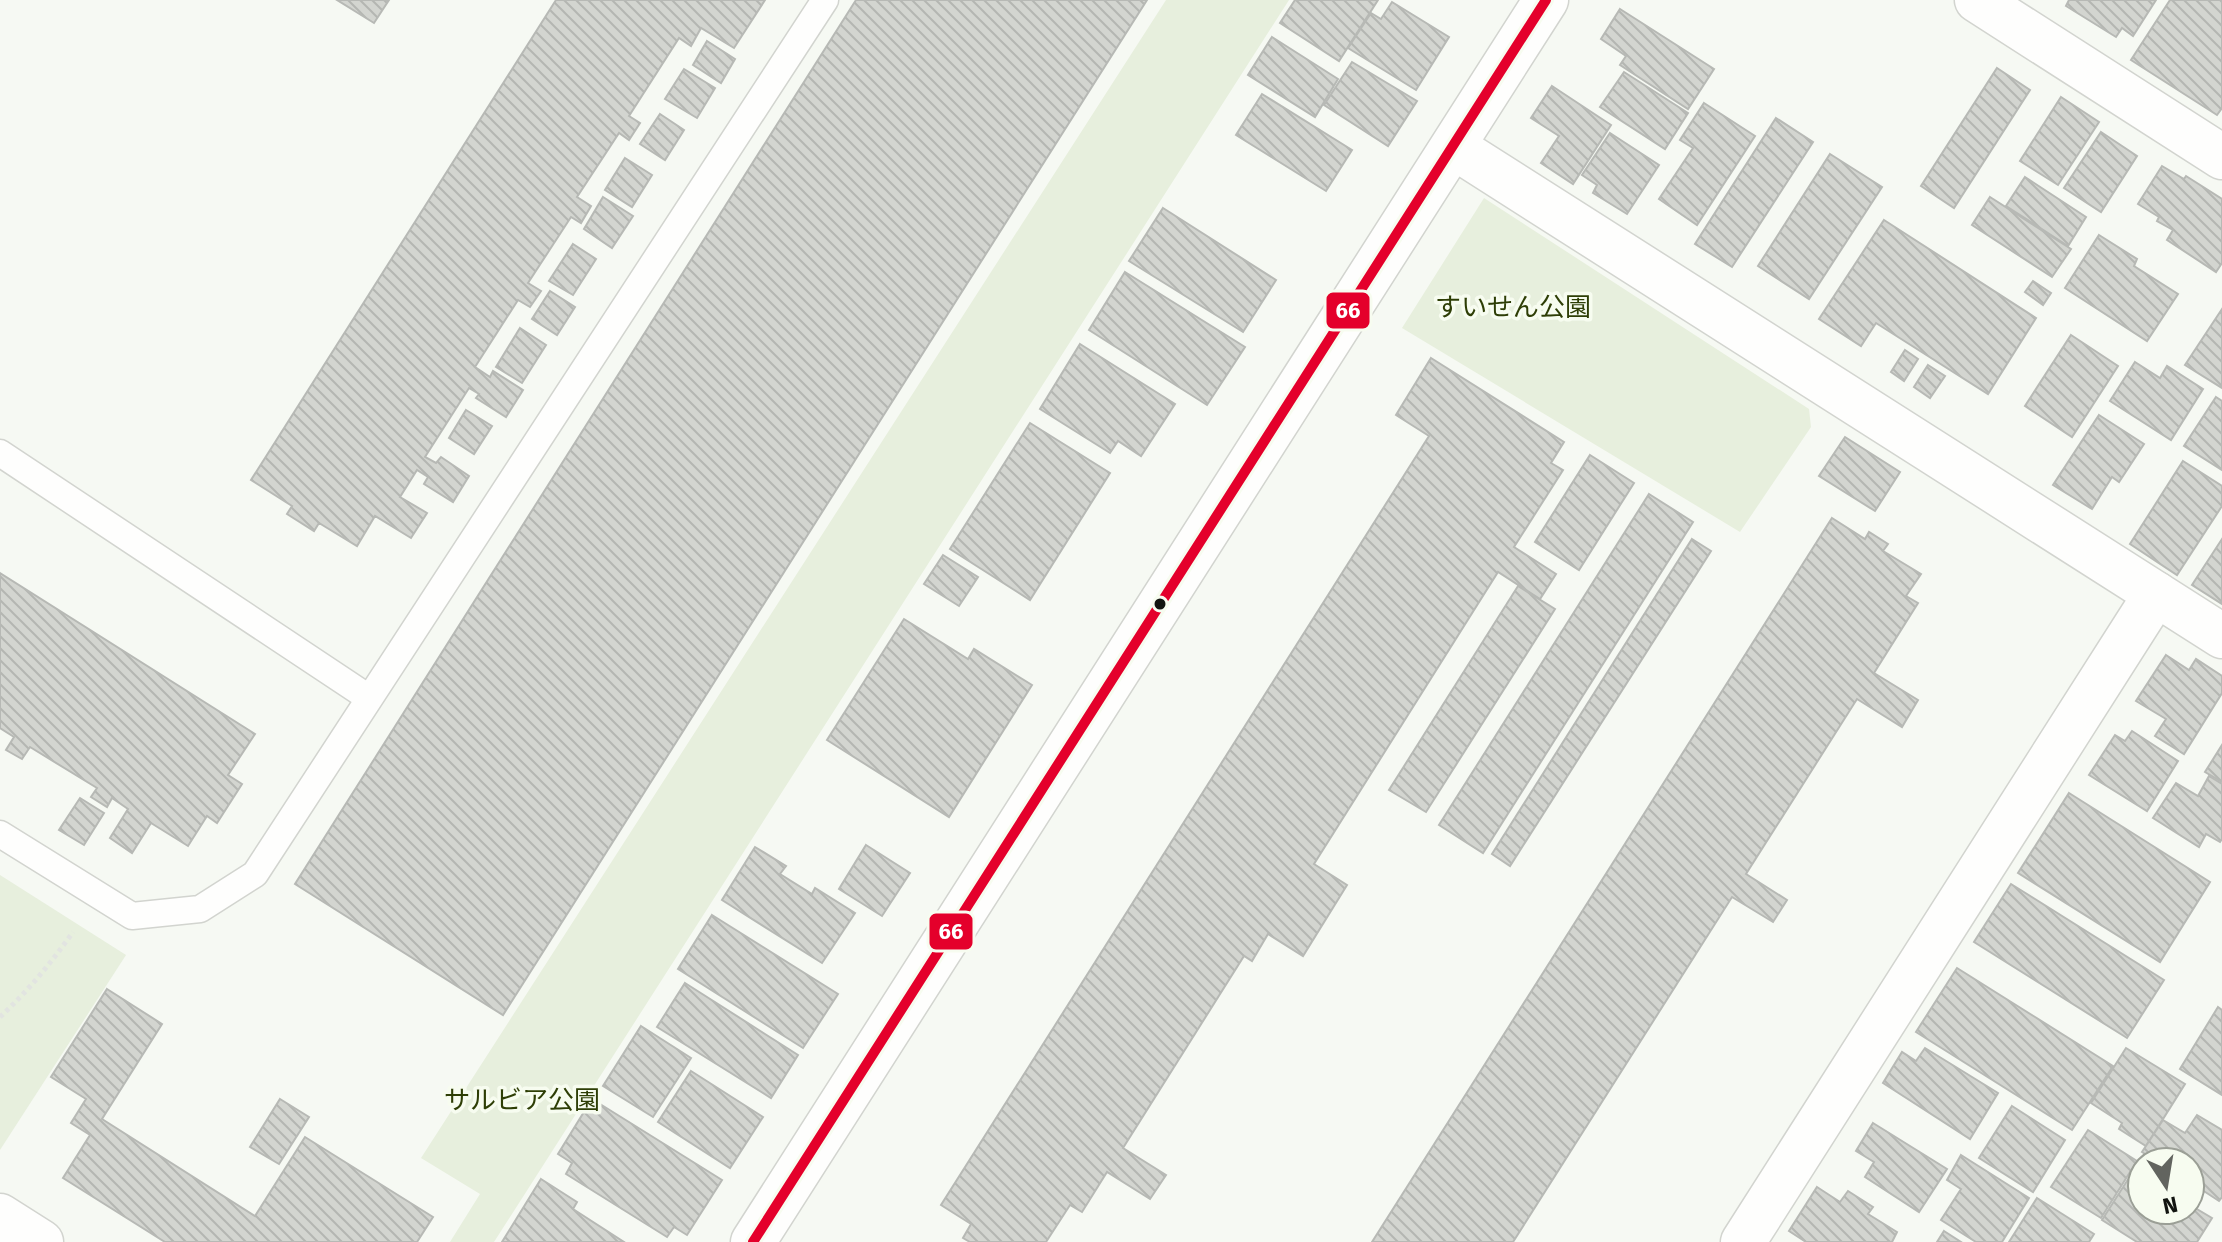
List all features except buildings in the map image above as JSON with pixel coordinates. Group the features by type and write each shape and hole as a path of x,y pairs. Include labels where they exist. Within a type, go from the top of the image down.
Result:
{"street":[{"path":"766,1238 1546,0"},
{"path":"1977,0 2222,157"},
{"path":"1454,147 2222,636"},
{"path":"1743,1242 2156,594"},
{"path":"0,1216 41,1242"}],"lane":[{"path":"0,834 132,916 200,909 255,874 825,0"},
{"path":"0,453 369,698"}],"path":[{"path":"0,1017 47,969 78,924"}],"green space":[{"name":"サルビア公園","path":"1166,0 1289,0 494,1242 450,1242 480,1194 421,1158"},
{"name":"すいせん公園","path":"1484,198 1809,409 1811,427 1740,532 1402,328"},
{"path":"0,875 126,955 0,1150"}],"transit line":[{"name":"66","path":"753,1242 1546,0"}]}
